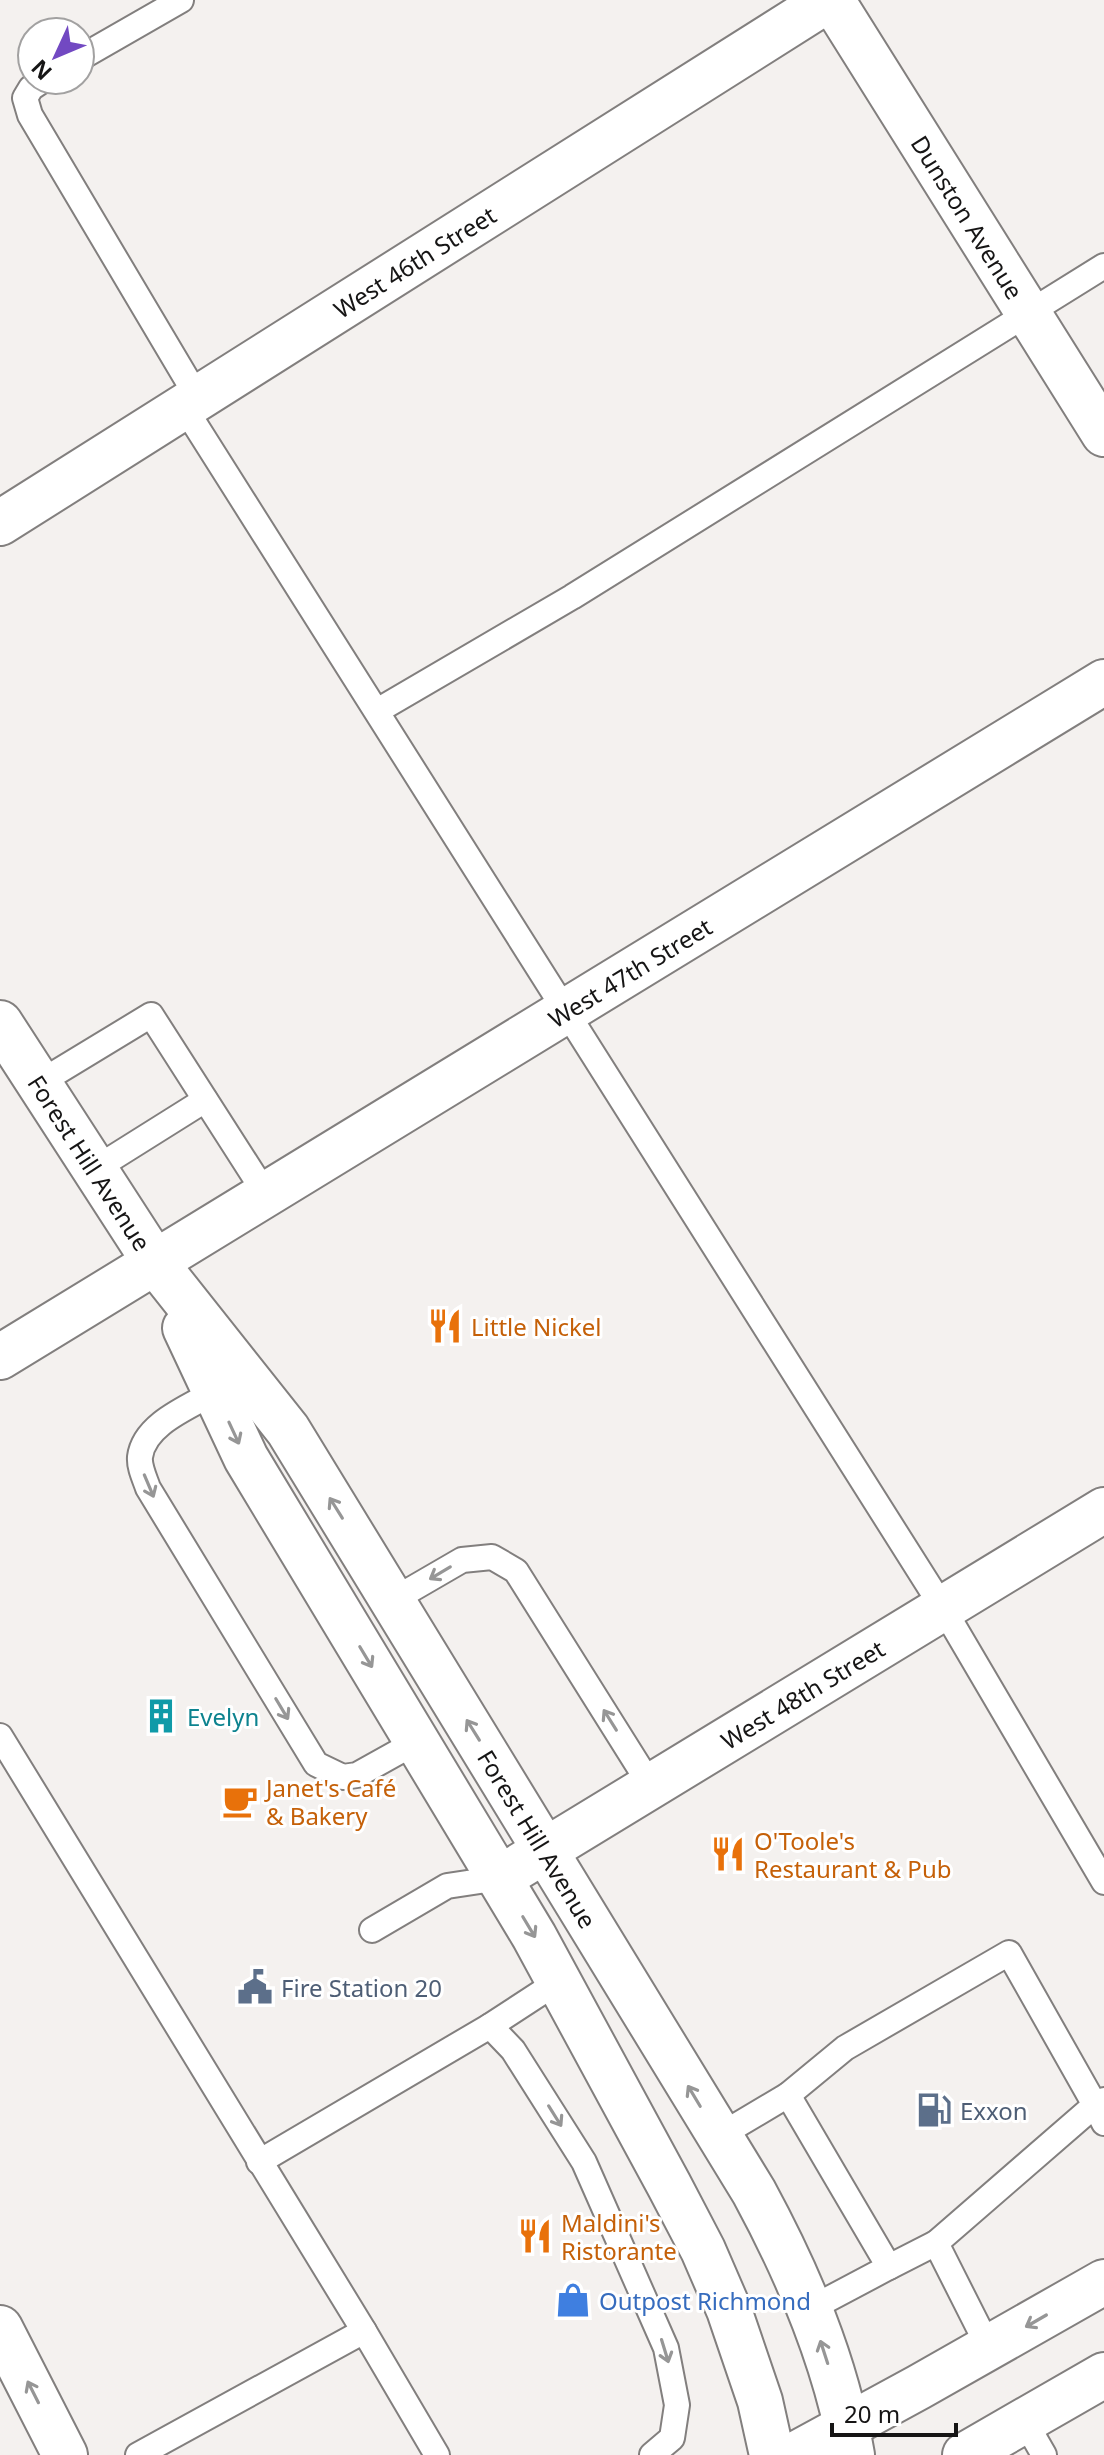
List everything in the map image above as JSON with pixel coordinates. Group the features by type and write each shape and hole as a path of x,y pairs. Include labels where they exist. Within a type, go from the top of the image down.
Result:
{"street":[{"name":"Dunston Avenue","path":"830,0 1104,434"},
{"name":"West 46th Street","path":"0,523 830,0"},
{"name":"West 47th Street","path":"0,1357 1104,682"},
{"name":"Forest Hill Avenue","path":"0,1023 154,1261 288,1430 754,2192 788,2255 810,2309 849,2441"},
{"name":"Forest Hill Avenue","path":"154,1261 246,1458 500,1878 559,1981 703,2250 729,2310 760,2401 772,2455"},
{"name":"West 48th Street","path":"500,1878 1104,1510"},
{"path":"794,2455 849,2441 989,2348 1104,2282"},
{"path":"0,2328 65,2455"},
{"path":"965,2455 1034,2438 1104,2375"}],"lane":[{"path":"96,49 181,0"},
{"path":"26,96 30,115 191,403 377,711 943,1608 1104,1882"},
{"path":"377,711 572,597 1104,266"},
{"path":"39,1083 151,1015 265,1193"},
{"path":"95,1169 205,1100"},
{"path":"215,1392 164,1422 145,1440 140,1460 148,1488 316,1764 343,1777 357,1775 418,1741"},
{"path":"393,1600 462,1560 492,1557 516,1571 651,1786"},
{"path":"0,1736 437,2455"},
{"path":"372,1930 447,1886 500,1878"},
{"path":"719,2136 788,2095 845,2048 1009,1953 1101,2110 936,2243 810,2309"},
{"path":"259,2162 490,2026 559,1981"},
{"path":"490,2026 513,2050 584,2162 666,2348 677,2405 672,2438 658,2453"},
{"path":"788,2095 889,2267"},
{"path":"936,2243 989,2348"},
{"path":"138,2455 364,2331"}],"place":[{"name":"Little Nickel","path":"445,1326"},
{"name":"Evelyn","path":"161,1716"},
{"name":"Janet's Café & Bakery","path":"240,1801"},
{"name":"O'Toole's Restaurant & Pub","path":"728,1854"},
{"name":"Fire Station 20","path":"255,1987"},
{"name":"Exxon","path":"934,2110"},
{"name":"Maldini's Ristorante","path":"535,2236"},
{"name":"Outpost Richmond","path":"573,2300"}]}
